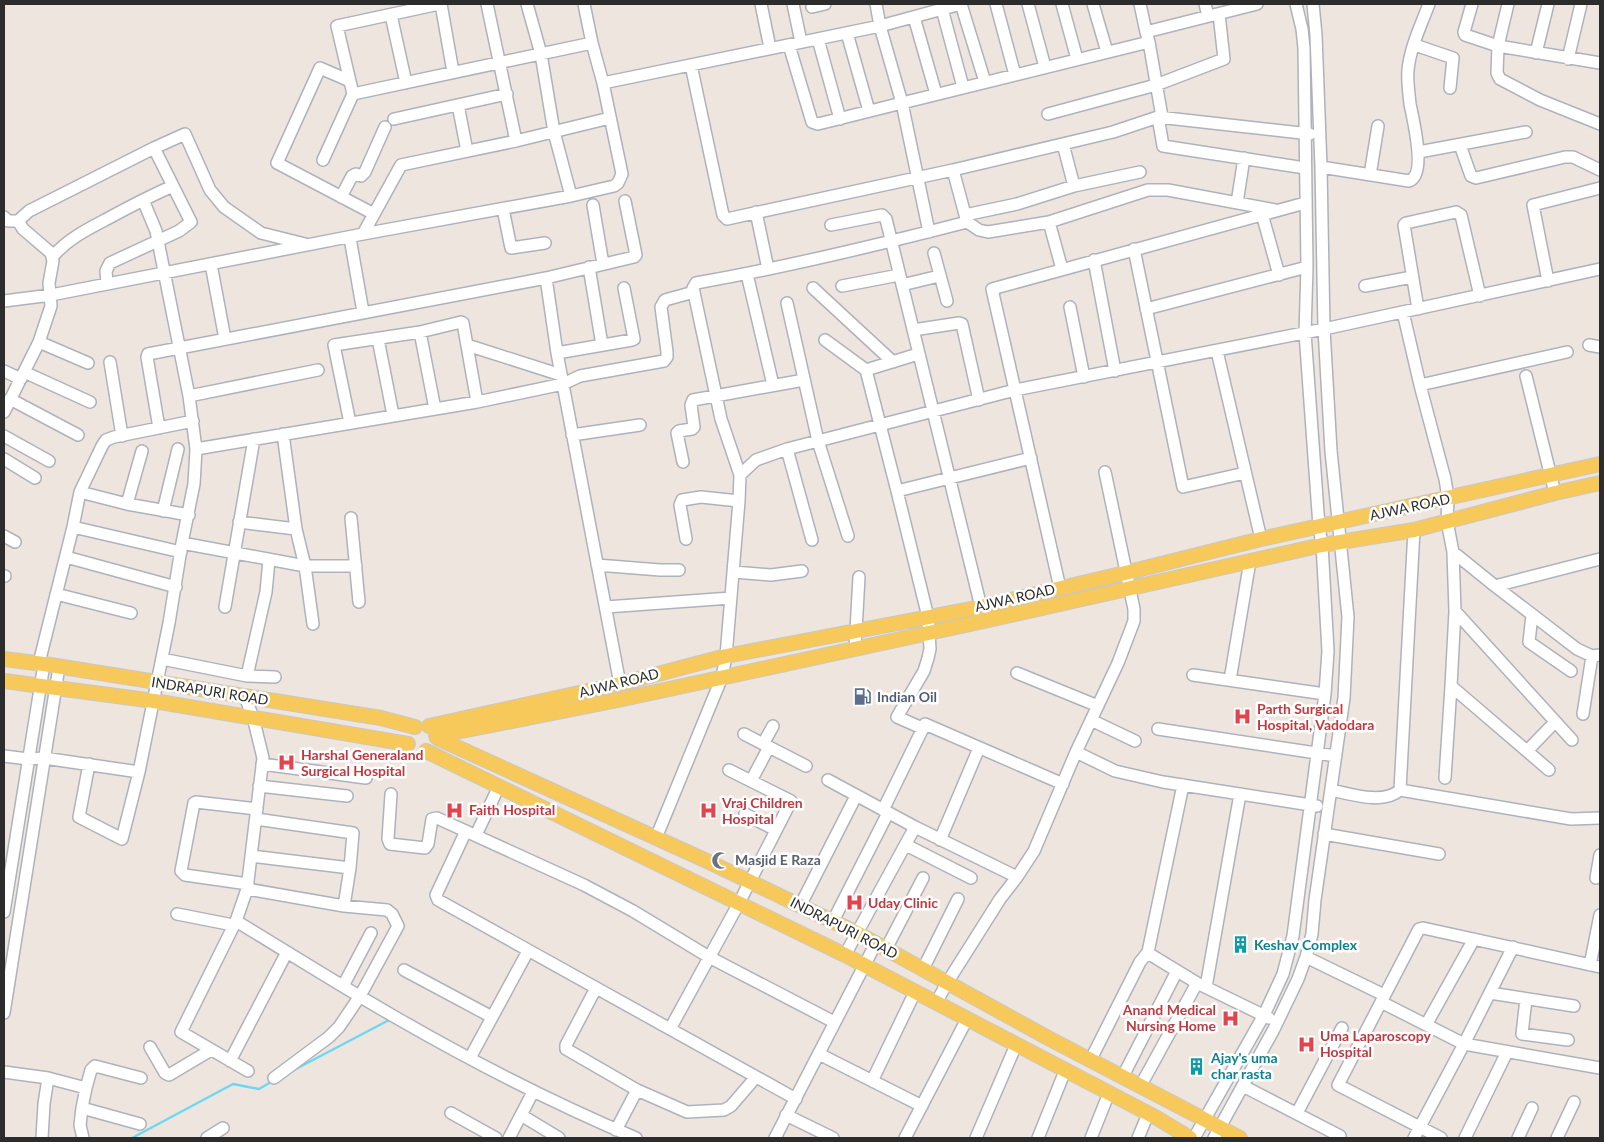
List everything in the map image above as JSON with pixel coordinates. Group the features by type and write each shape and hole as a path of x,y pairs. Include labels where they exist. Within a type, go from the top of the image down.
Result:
{"main road":[{"name":"AJWA ROAD","path":"429,732 726,656 981,607 1261,539 1600,464"},
{"name":"AJWA ROAD","path":"429,732 623,699 1322,545 1414,530 1600,483"},
{"name":"INDRAPURI ROAD","path":"4,659 381,718 429,732 857,933 1204,1119 1217,1133 1240,1138"},
{"name":"INDRAPURI ROAD","path":"4,681 154,701 408,744"},
{"path":"409,731 429,732 432,748 421,752 408,744 406,738 409,731"},
{"name":"INDRAPURI ROAD","path":"426,751 845,955 1192,1138"}],"street":[{"path":"323,160 353,94 337,26 440,4 453,72"},
{"path":"487,4 516,141"},
{"path":"527,4 541,54 554,132 571,196"},
{"path":"4,301 51,295 610,188 618,183 622,174 584,4"},
{"path":"761,4 770,48"},
{"path":"793,4 795,43 812,122 818,124 1107,52 1214,15 1257,4"},
{"path":"812,6 825,4"},
{"path":"876,4 880,26 902,103 929,232"},
{"path":"603,83 880,26 961,4 985,82"},
{"path":"996,4 1015,75"},
{"path":"1028,4 1045,67"},
{"path":"1062,4 1077,59"},
{"path":"1093,4 1107,52"},
{"path":"1140,4 1156,85 1163,146 1305,168"},
{"path":"1048,114 1156,85 1224,59 1214,15 1205,4"},
{"path":"1192,1138 1264,1015 1283,974 1288,958 1312,805 1325,694 1328,651 1306,333 1304,48 1296,4"},
{"path":"1217,1133 1278,1022 1306,957 1312,934 1315,900 1344,698 1348,617 1331,452 1324,329 1320,135 1313,4"},
{"path":"1321,167 1409,181 1415,176 1419,152 1407,84 1408,68 1429,4"},
{"path":"1472,4 1464,32 1465,35 1498,46 1600,63"},
{"path":"1508,4 1498,46 1497,73 1500,78 1540,100 1600,124"},
{"path":"1536,53 1548,4"},
{"path":"1568,59 1581,4"},
{"path":"942,9 963,88"},
{"path":"390,14 406,83"},
{"path":"914,17 936,94"},
{"path":"847,33 869,111"},
{"path":"818,39 840,119"},
{"path":"353,94 592,43"},
{"path":"1415,45 1453,58 1450,88"},
{"path":"691,65 723,215 727,219 953,170 1113,132 1160,117 1320,135"},
{"path":"350,81 320,68 277,163 374,214"},
{"path":"342,197 352,176 356,174 361,176 365,172 390,123 506,94"},
{"path":"458,105 467,151"},
{"path":"364,234 401,165 516,141 610,118"},
{"path":"1370,175 1378,126"},
{"path":"1419,152 1526,132"},
{"path":"4,217 8,221 18,221 29,211 185,134 210,190 224,207 261,233 309,245"},
{"path":"1062,144 1074,186"},
{"path":"1460,145 1471,176 1476,178 1565,157 1574,157 1600,170"},
{"path":"107,284 106,271 110,263 179,231 190,222 154,148"},
{"path":"1237,203 1244,158"},
{"path":"953,170 966,218 979,230 988,232 1049,222 1148,190 1168,190 1275,210"},
{"path":"656,838 722,677 726,656 739,501 740,475 721,419 693,286 696,283 747,274 891,242 929,232 966,218 1074,186 1140,172"},
{"path":"4,412 39,342 50,314 51,295 49,277 53,256 74,237 173,186"},
{"path":"1548,281 1533,205 1600,188"},
{"path":"89,764 79,817 120,838 123,837 139,772 176,587 181,547 194,484 196,450 190,396 156,231 143,200"},
{"path":"159,428 147,357 151,352 546,278 636,256 625,202"},
{"path":"1060,588 992,288 1305,203"},
{"path":"593,206 603,264"},
{"path":"502,209 511,248 545,243"},
{"path":"756,212 768,269"},
{"path":"1418,309 1404,225 1414,221 1459,213 1461,215 1480,296"},
{"path":"1262,214 1278,275"},
{"path":"831,225 882,216 886,219 981,607"},
{"path":"18,221 23,229 53,256"},
{"path":"1049,222 1062,269"},
{"path":"350,238 363,312"},
{"path":"1134,249 1183,487 1245,473"},
{"path":"934,253 947,300"},
{"path":"1094,260 1115,371"},
{"path":"211,264 225,339"},
{"path":"589,267 602,345"},
{"path":"1146,309 1306,268"},
{"path":"740,475 756,460 787,449 1016,390 1306,333 1600,270"},
{"path":"747,274 773,385"},
{"path":"842,286 939,276"},
{"path":"1365,286 1412,277"},
{"path":"546,278 557,353 620,684"},
{"path":"557,353 632,340 634,338 624,288"},
{"path":"813,288 893,362"},
{"path":"196,450 477,402 562,379 664,361 667,357 667,352 661,307 665,300 694,292"},
{"path":"787,304 818,441 848,536"},
{"path":"1070,307 1084,377"},
{"path":"1403,312 1448,498 1447,521 1453,552 1454,611 1445,778"},
{"path":"350,423 333,346 420,332 461,322 477,402"},
{"path":"913,330 962,324 979,400"},
{"path":"420,332 436,409"},
{"path":"378,339 394,415"},
{"path":"825,340 866,370 898,491 928,616 930,649 924,671 897,717 922,728"},
{"path":"39,342 88,362"},
{"path":"467,345 562,379"},
{"path":"1588,345 1600,348"},
{"path":"1217,351 1261,539"},
{"path":"1420,385 1566,352"},
{"path":"866,370 918,354"},
{"path":"110,362 122,436"},
{"path":"190,396 318,370"},
{"path":"4,371 90,402"},
{"path":"1526,376 1555,493"},
{"path":"683,462 678,433 679,431 694,427 691,402 693,400 804,380"},
{"path":"10,400 78,435"},
{"path":"4,912 40,686 41,664 80,492 106,440 193,421"},
{"path":"572,434 640,425"},
{"path":"283,434 296,529 305,566 312,624"},
{"path":"4,436 49,461"},
{"path":"224,607 254,439"},
{"path":"163,511 178,449"},
{"path":"787,449 812,540"},
{"path":"127,504 142,451"},
{"path":"898,491 1031,458"},
{"path":"4,459 35,478"},
{"path":"936,1003 947,982 1000,898 1034,851 1134,622 1134,609 1105,472"},
{"path":"80,492 127,504 189,515"},
{"path":"686,539 680,505 682,500 701,497 739,501"},
{"path":"351,518 359,602"},
{"path":"239,522 296,529"},
{"path":"73,527 181,547 234,553 305,566 356,566"},
{"path":"1331,790 1359,795 1388,797 1400,790 1414,530"},
{"path":"4,536 15,542"},
{"path":"1453,552 1577,649 1596,655 1583,714"},
{"path":"66,558 176,587"},
{"path":"1495,586 1600,559"},
{"path":"247,676 266,592 269,560"},
{"path":"1230,680 1250,561"},
{"path":"597,565 679,570"},
{"path":"734,572 771,575 802,571"},
{"path":"855,648 858,577"},
{"path":"56,594 131,613"},
{"path":"606,607 731,598"},
{"path":"1454,611 1572,740"},
{"path":"1532,615 1529,642 1571,671"},
{"path":"162,659 247,676 275,678"},
{"path":"4,1013 59,667"},
{"path":"1017,673 1098,706"},
{"path":"1193,674 1325,694"},
{"path":"1451,686 1549,770"},
{"path":"245,697 262,758 248,886 234,923 181,1030 182,1034 248,1071"},
{"path":"1091,720 1135,741"},
{"path":"1528,751 1555,722"},
{"path":"833,921 923,725 927,724 1063,784"},
{"path":"751,781 773,726"},
{"path":"1158,729 1336,756"},
{"path":"744,734 806,766"},
{"path":"940,840 979,748"},
{"path":"1076,752 1115,771 1162,782 1328,807"},
{"path":"4,756 28,759 44,758 139,772"},
{"path":"262,764 366,778"},
{"path":"670,1029 739,903 791,801 729,770"},
{"path":"828,780 940,840 1017,877"},
{"path":"1091,1060 1140,962 1148,952 1183,785"},
{"path":"259,786 347,796"},
{"path":"499,786 436,895 438,900 796,1099"},
{"path":"1400,790 1571,819 1600,818"},
{"path":"391,794 388,839 390,844 425,848 428,844 432,819 435,817 584,886 633,911 709,958 834,1022"},
{"path":"1141,1085 1202,985 1240,794"},
{"path":"800,906 856,796"},
{"path":"274,1078 339,1027 360,996 398,926 392,914 386,910 344,906 184,875 181,871 194,803 353,833 344,906"},
{"path":"745,814 776,830"},
{"path":"845,955 915,827"},
{"path":"1324,834 1439,854"},
{"path":"906,845 971,878"},
{"path":"1596,878 1600,855"},
{"path":"251,856 350,868"},
{"path":"775,1138 864,965 881,946 923,878"},
{"path":"1298,898 1315,900"},
{"path":"923,969 958,899"},
{"path":"177,914 234,923 287,952 394,1017 533,1092 636,1138"},
{"path":"1441,1138 1338,1085 1419,929 1423,928 1595,966 1600,916"},
{"path":"343,986 371,933"},
{"path":"1426,1025 1474,939"},
{"path":"1414,1138 1513,947"},
{"path":"470,1058 528,951"},
{"path":"230,1061 287,952"},
{"path":"1148,952 1202,985 1278,1022"},
{"path":"1306,957 1382,998 1426,1025 1464,1044 1600,1068"},
{"path":"404,970 492,1017"},
{"path":"1122,1076 1178,971"},
{"path":"596,988 566,1045 566,1049 637,1090 687,1112 714,1112 731,1106 756,1077"},
{"path":"872,1081 915,992"},
{"path":"1490,993 1574,1006"},
{"path":"1526,999 1522,1034 1568,1040"},
{"path":"906,1138 967,1020"},
{"path":"1297,1113 1342,1028"},
{"path":"976,1138 1016,1045"},
{"path":"150,1047 165,1073 168,1074 211,1050"},
{"path":"1465,1138 1507,1052"},
{"path":"819,1054 922,1106"},
{"path":"82,1138 80,1125 82,1108 91,1070 95,1066 141,1078"},
{"path":"1038,1138 1065,1071"},
{"path":"4,1072 48,1078 86,1088"},
{"path":"42,1138 48,1078"},
{"path":"1243,1086 1340,1136"},
{"path":"616,1130 637,1090"},
{"path":"509,1138 533,1092"},
{"path":"1091,1138 1109,1093"},
{"path":"1557,1138 1574,1102"},
{"path":"82,1108 140,1124"},
{"path":"1518,1138 1532,1108"},
{"path":"451,1112 496,1138"},
{"path":"1138,1138 1148,1114"},
{"path":"521,1115 559,1138"},
{"path":"786,1115 833,1138"},
{"path":"207,1138 223,1128"}],"waterway":[{"path":"292,1071 391,1019"},
{"path":"132,1138 233,1084 259,1089 271,1082"}],"place":[{"name":"Indian Oil","path":"863,697"},
{"name":"Parth Surgical Hospital, Vadodara","path":"1243,717"},
{"name":"Harshal Generaland Surgical Hospital","path":"287,763"},
{"name":"Faith Hospital","path":"455,810"},
{"name":"Vraj Children Hospital","path":"708,811"},
{"name":"Masjid E Raza","path":"721,860"},
{"name":"Uday Clinic","path":"854,903"},
{"name":"Keshav Complex","path":"1240,945"},
{"name":"Anand Medical Nursing Home","path":"1230,1018"},
{"name":"Uma Laparoscopy Hospital","path":"1306,1044"},
{"name":"Ajay's uma char rasta","path":"1197,1066"}]}
